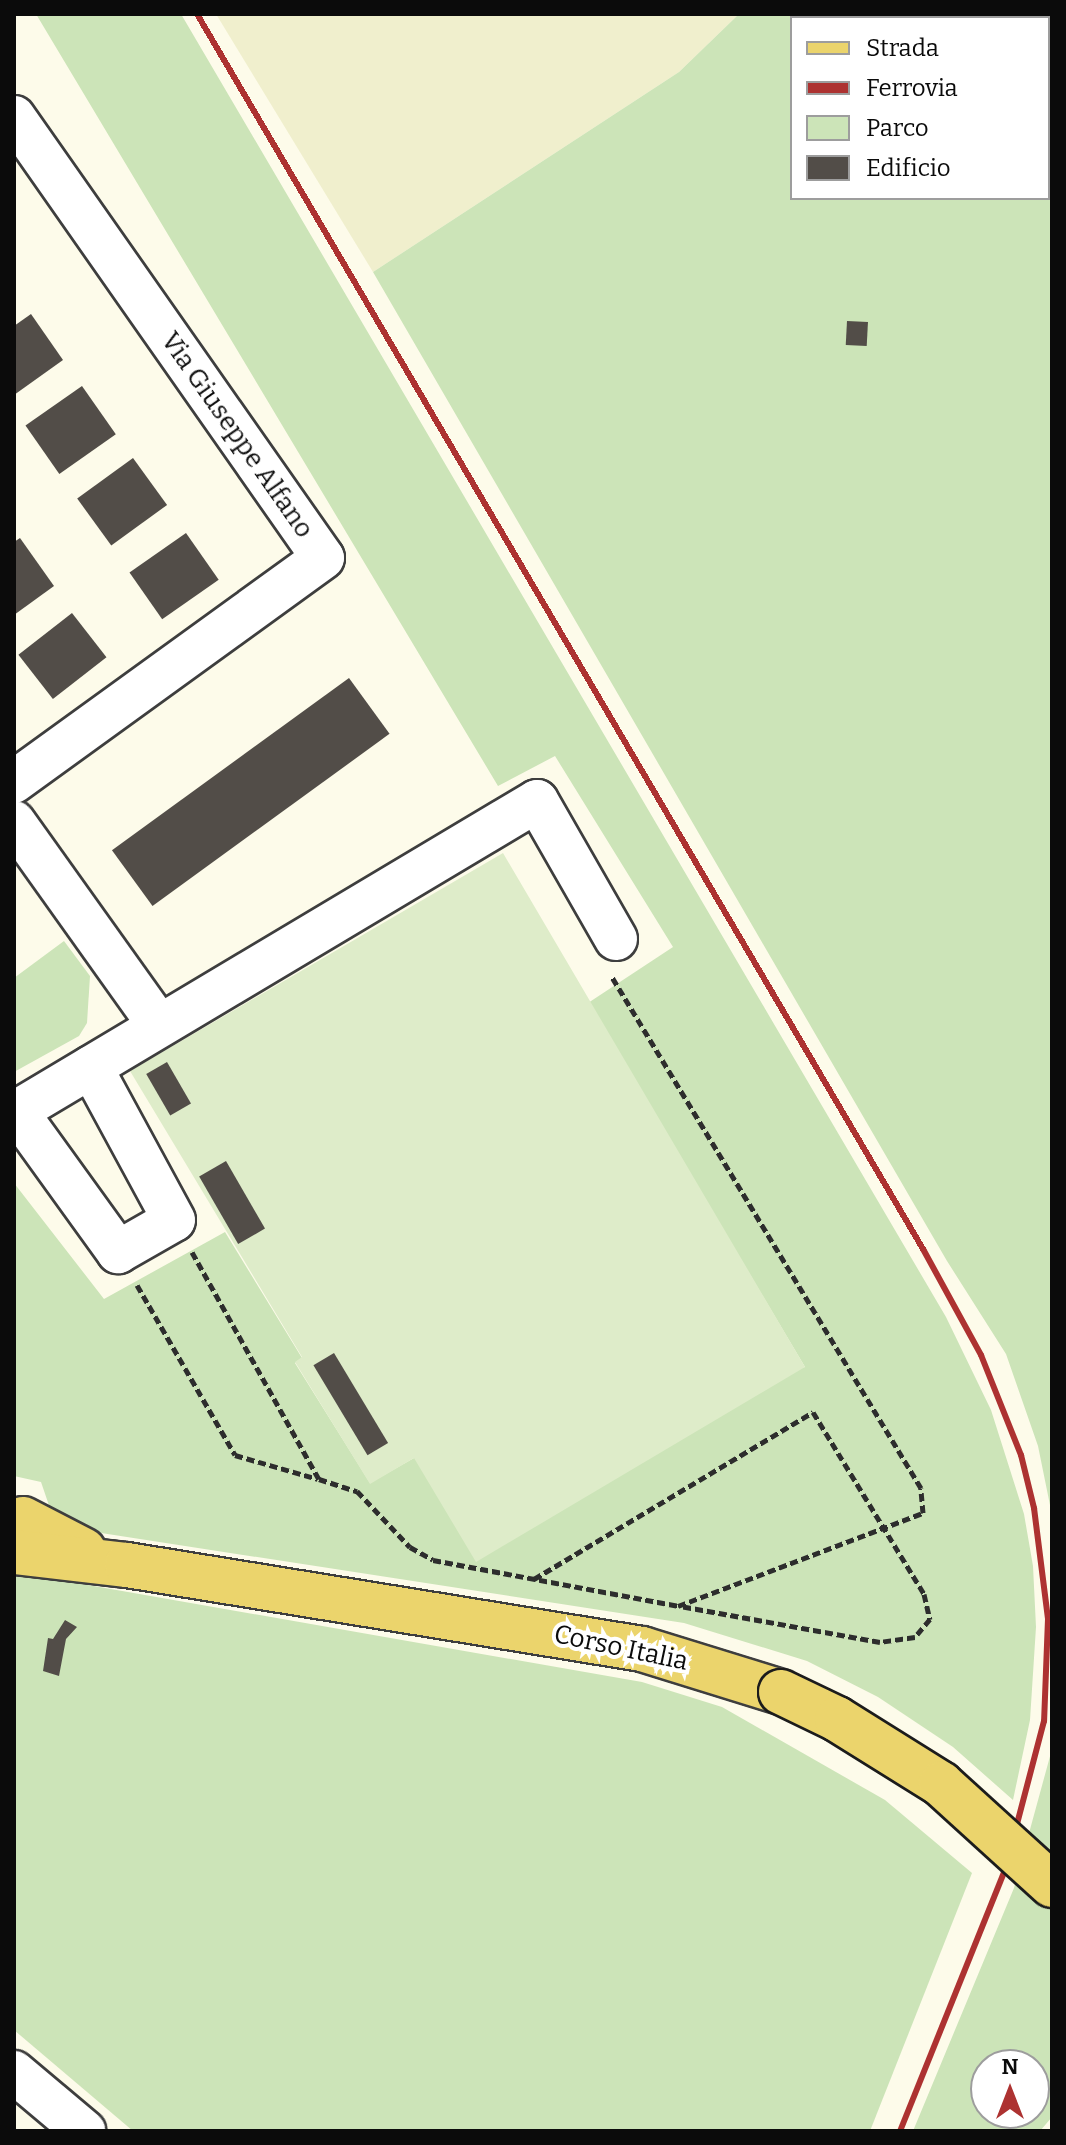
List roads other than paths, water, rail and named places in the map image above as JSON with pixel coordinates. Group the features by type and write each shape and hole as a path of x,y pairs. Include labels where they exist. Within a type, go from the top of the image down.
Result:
{"main road":[{"name":"Corso Italia","path":"16,1530 127,1565 642,1649 781,1692 837,1719 941,1784 1052,1885"}],"street":[{"name":"Via Giuseppe Alfano","path":"14,117 323,558 14,782"},
{"path":"91,1067 174,1220 118,1252 16,1113 158,1024 537,801 616,939"},
{"path":"14,822 158,1024"},
{"path":"14,2072 84,2131"}],"railway":[{"path":"197,14 923,1249 981,1355 1021,1455 1034,1508 1048,1619 1044,1721 1005,1870 900,2131"}]}
